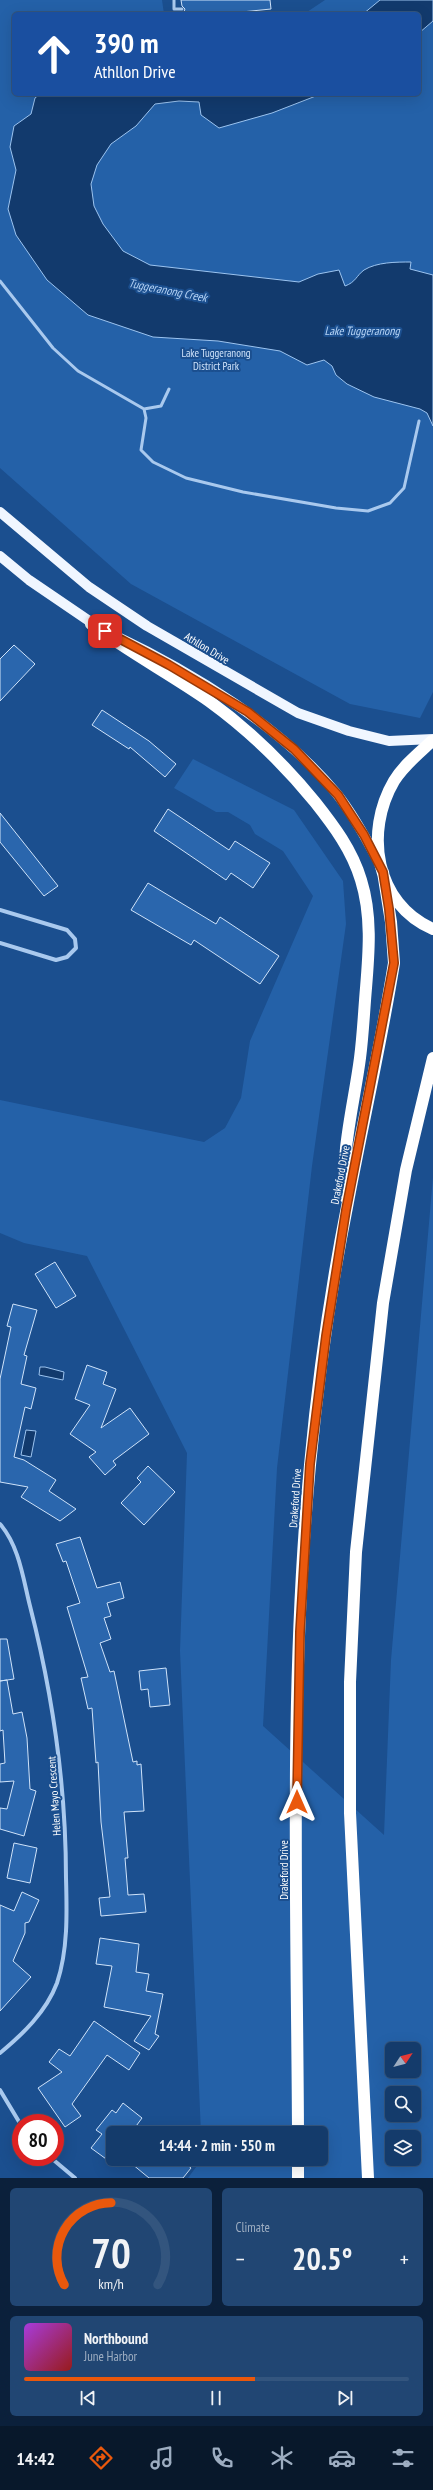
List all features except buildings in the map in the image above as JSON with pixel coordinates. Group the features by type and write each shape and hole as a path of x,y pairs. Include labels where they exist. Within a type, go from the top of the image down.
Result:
{"highway":[{"path":"91,624 127,651 208,701 246,730 310,795 342,838 354,860 366,900 369,922 369,956 360,1056 343,1176 346,1210"},
{"path":"432,740 395,780 385,800 378,826 378,861 399,904 412,918 433,929"},
{"name":"Drakeford Drive","path":"298,2126 297,1716 300,1616 310,1464 326,1336 346,1210 394,963 391,922 383,872"},
{"path":"368,2178 350,1813 350,1682 356,1552 383,1303 406,1170 433,1058"},
{"path":"298,2166 298,2178"}],"main road":[{"name":"Athllon Drive","path":"0,512 89,587 147,626 298,713 348,731 389,741 432,740"},
{"path":"0,556 29,580 91,624 138,647 248,712 294,749 338,795 364,835 378,861"}],"street":[{"path":"0,910 67,930 75,939 76,948 67,957 56,960 0,943"},
{"name":"Helen Mayo Crescent","path":"0,1524 15,1548 38,1639 54,1712 66,1826 67,1904 64,1956 56,1984 38,2016 23,2034 0,2053"},
{"path":"0,2090 14,2114"},
{"path":"61,2166 75,2178"}],"lane":[{"path":"174,0 174,10 182,9"},
{"path":"0,281 53,348 78,370 144,409 161,406 169,389"},
{"path":"144,409 146,418 141,450 153,462 186,478 336,508 368,511 390,503 404,488 419,421"}],"green space":[{"name":"Lake Tuggeranong District Park","path":"0,0 162,0 164,12 12,12 12,96 421,96 421,12 307,12 325,0 433,0 433,692 420,718 350,704 131,584 0,468"},
{"path":"193,759 294,810 343,881 346,924 312,1166 277,1468 263,1726 384,1835 391,1660 433,1177 433,2178 188,2178 197,2166 328,2166 328,2126 201,2126 180,1651 187,1453 87,1256 24,1243 0,1233 0,1100 204,1142 225,1128 241,1098 250,1041 313,896 283,851 255,834 250,825 228,812 216,812 174,788"}],"water":[{"path":"380,0 433,0 433,21 421,31 421,12 365,12"},
{"name":"Lake Tuggeranong","path":"38,96 316,96 272,113 219,128 201,115 199,102 179,101 155,104 136,126 111,144 97,165 91,184 94,206 103,224 123,251 150,265 299,282 318,274 339,270 345,286 354,281 359,274 369,267 387,263 411,262 410,269 433,275 433,426 427,413 420,409 374,397 347,384 336,375 332,366 324,360 307,365 280,351 218,341 153,337 88,315 47,280 16,235 8,209 16,170 10,147 14,126 31,114 35,98"},
{"path":"40,1367 64,1372 63,1380 39,1375"},
{"path":"26,1430 36,1431 31,1457 21,1455"}],"route":[{"path":"105,631 132,643 248,712 294,749 338,795 364,835 383,872 391,922 394,963 390,991 346,1210 326,1336 310,1464 300,1632 297,1716 297,1802"}],"water label":[{"name":"Tuggeranong Creek","path":"168,290"}]}
